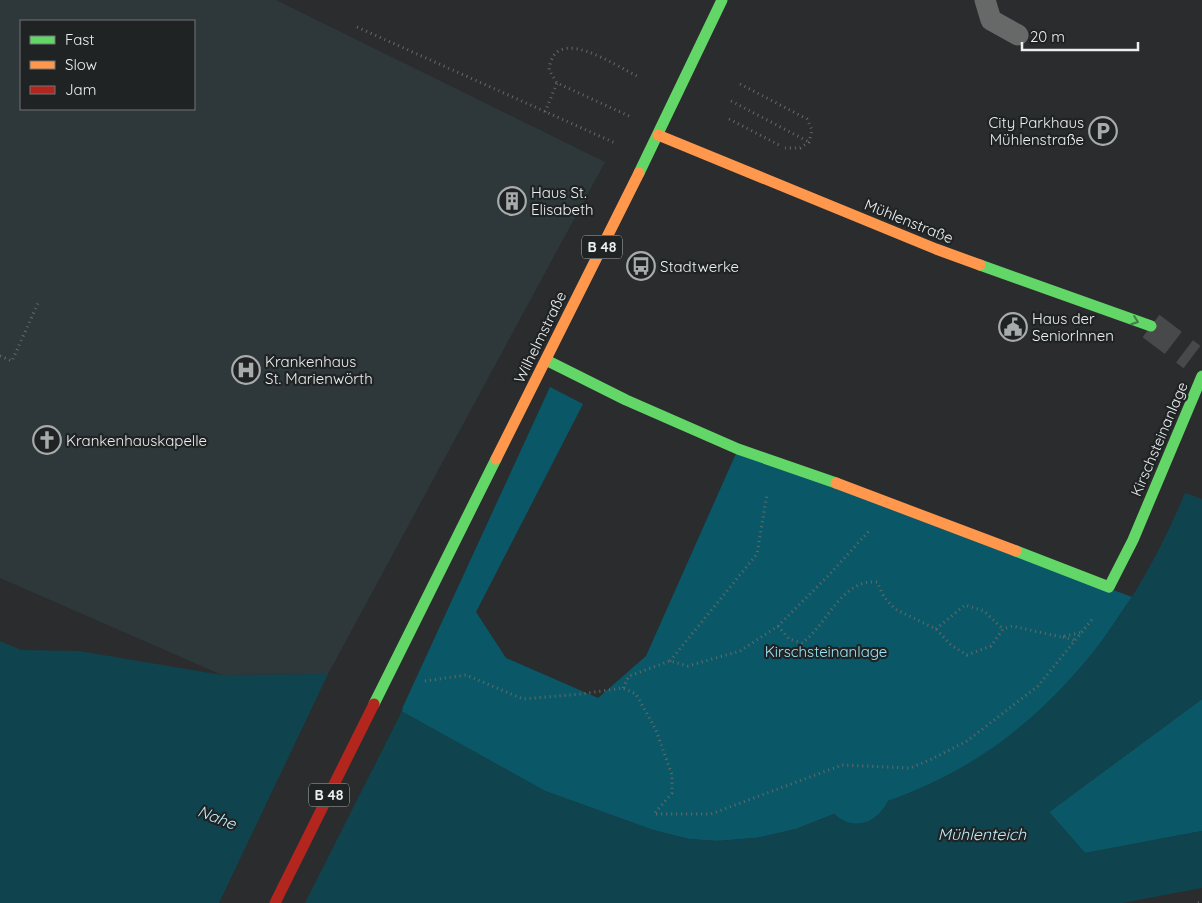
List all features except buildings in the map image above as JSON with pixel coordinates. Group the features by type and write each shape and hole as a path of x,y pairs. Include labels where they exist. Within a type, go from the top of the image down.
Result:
{"street":[{"name":"Wilhelmstraße","path":"275,903 658,135 722,0"},
{"name":"Mühlenstraße","path":"658,135 936,249 1151,326"},
{"path":"546,360 626,400 769,461 894,503 1110,587"},
{"name":"Kirschsteinanlage","path":"1110,587 1133,540 1202,376"}],"lane":[{"path":"988,10 1018,35"}],"path":[{"path":"357,27 616,144"},
{"path":"629,116 557,83 549,70 550,61 556,51 566,47 583,49 637,76"},
{"path":"545,112 557,83"},
{"path":"729,119 785,148 800,148 809,142 812,130 807,119 740,84"},
{"path":"731,101 809,142"},
{"path":"0,356 12,361 38,303"},
{"path":"623,688 629,676 670,661 757,554 766,511 769,461"},
{"path":"670,661 688,666 740,651 778,626 828,576 894,503"},
{"path":"778,626 789,639 802,643 813,634 848,589 864,581 877,582 884,597 895,609 936,628 951,645 968,655 991,646 1003,629 1020,626 1077,641"},
{"path":"417,683 466,675 523,698 581,694 623,688 636,694 656,730 672,775 672,794 654,814 712,814 842,764 910,768 967,741 1038,686 1077,641 1100,608 1110,587"},
{"path":"936,628 965,605 984,611 1003,629"},
{"path":"1061,637 1083,632"},
{"path":"1198,903 1202,902"}],"shaded area":[{"name":"Krankenhaus St. Marienwörth","path":"0,0 276,0 605,162 328,674 222,675 0,578"}],"green space":[{"name":"Kirschsteinanlage","path":"550,387 583,404 476,612 506,658 598,698 646,656 738,449 1132,597 1081,669 1062,691 1018,730 968,764 915,791 888,801 878,815 871,820 857,824 849,823 841,820 834,814 796,829 756,838 717,841 689,839 653,830 545,791 401,711"},
{"path":"1202,699 1202,831 1085,853 1049,812"}],"water":[{"path":"1185,493 1202,499 1202,699 1049,812 1085,853 1202,831 1202,888 1122,903 0,903 0,641 21,650 79,651 222,675 328,674 401,711 545,791 653,830 689,839 717,841 756,838 796,829 834,814 841,820 849,823 857,824 871,820 878,815 888,801 940,779 988,751 1031,718 1070,680 1104,637 1135,592 1162,544"}],"pier":[{"path":"329,672 403,709 305,903 219,903"}],"tunnel":[{"path":"1151,326 1192,357"}],"traffic: fast":[{"path":"639,173 722,0"},
{"path":"980,265 1151,326"},
{"path":"546,360 626,400 738,449 836,483"},
{"path":"1016,551 1109,587 1133,540 1202,376"},
{"path":"374,704 496,459"}],"traffic: slow":[{"path":"658,135 936,249 980,265"},
{"path":"496,459 639,173"},
{"path":"836,483 1016,551"}],"traffic: jam":[{"path":"275,903 374,704"}],"place":[{"name":"City Parkhaus Mühlenstraße","path":"1103,131"},
{"name":"Haus St. Elisabeth","path":"512,201"},
{"name":"Stadtwerke","path":"641,266"},
{"name":"Haus der SeniorInnen","path":"1013,327"},
{"name":"Krankenhaus St. Marienwörth","path":"246,370"},
{"name":"Krankenhauskapelle","path":"47,440"}],"water label":[{"name":"Nahe","path":"217,817"},
{"name":"Mühlenteich","path":"982,834"}]}
